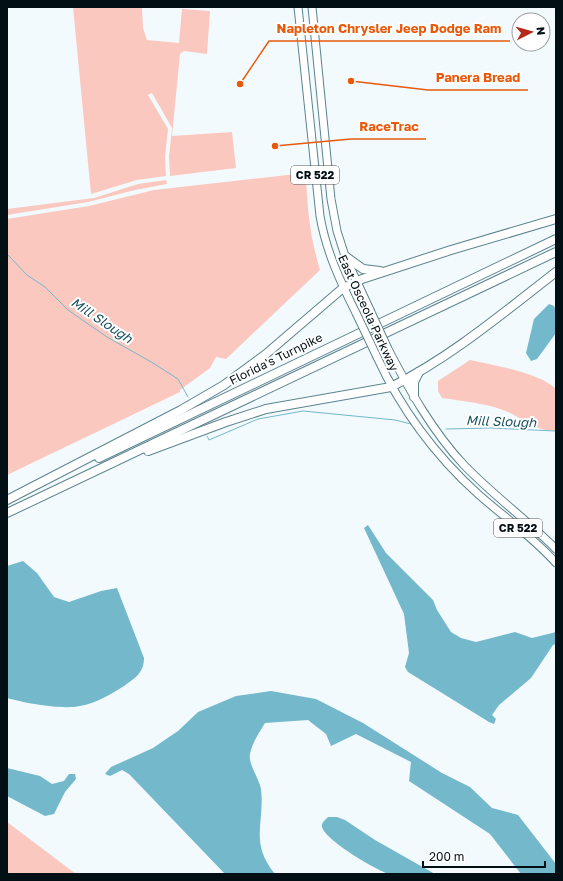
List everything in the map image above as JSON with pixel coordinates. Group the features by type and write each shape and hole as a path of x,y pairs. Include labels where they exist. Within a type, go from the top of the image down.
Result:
{"highway":[{"path":"7,501 180,410 218,388 266,354 343,288 356,281 466,245 556,219"},
{"name":"Florida's Turnpike","path":"7,501 556,239"},
{"name":"Florida's Turnpike","path":"7,513 556,252"},
{"path":"345,256 363,269 387,271"},
{"path":"106,466 233,419 266,409 391,387 475,336 556,272"},
{"path":"414,397 414,382 421,370"}],"main road":[{"name":"East Osceola Parkway","path":"298,7 320,216 326,245 343,288 391,387 405,410 457,474 556,563"},
{"name":"East Osceola Parkway","path":"312,7 331,199 345,256 356,281 404,380 444,441 463,464 556,550"}],"shaded area":[{"path":"73,7 142,7 143,28 147,40 179,43 182,9 210,11 207,54 184,51 180,54 172,136 232,132 236,168 170,176 169,157 172,128 152,93 148,95 168,129 165,157 166,176 137,180 91,194"},
{"path":"306,173 310,222 320,270 226,359 216,357 210,368 180,390 180,392 7,475 7,219 89,206 154,190"},
{"path":"166,180 167,184 135,190 88,202 7,215 7,209 94,198 138,184"},
{"name":"Mill Slough","path":"470,360 528,374 549,383 556,389 555,431 532,426 503,410 473,402 442,398 438,391 438,381"},
{"path":"7,822 76,874 7,874"}],"water":[{"path":"549,304 554,306 556,310 556,333 537,359 531,361 526,353 534,319"},
{"path":"368,525 386,553 433,600 437,610 451,632 461,638 476,642 515,632 532,638 556,632 556,644 553,645 531,678 499,705 492,715 496,719 494,724 408,672 405,667 409,653 404,614 364,528"},
{"path":"23,561 37,573 54,597 69,602 101,591 117,588 144,658 141,671 135,678 97,701 80,706 54,707 7,698 7,566"},
{"path":"271,691 316,699 363,723 442,773 470,787 492,808 518,815 556,864 556,874 521,874 490,834 409,781 411,762 356,734 331,746 326,734 308,720 265,723 254,742 250,754 252,767 261,789 262,801 260,842 262,852 267,863 275,874 225,874 129,774 122,770 110,776 105,774 111,767 153,748 178,731 198,712 236,696"},
{"path":"7,768 40,776 52,784 64,781 69,774 75,774 76,779 65,792 54,814 45,816 7,796"},
{"path":"328,817 337,817 345,820 375,840 435,874 393,875 373,867 341,847 325,833 322,824"}],"waterway":[{"name":"Mill Slough","path":"7,254 27,275 45,287 68,310 107,337 178,379 188,397"},
{"name":"Mill Slough","path":"207,436 209,440 258,419 303,411 395,420 411,424"},
{"name":"Mill Slough","path":"446,429 491,428 555,431"}],"place":[{"name":"Panera Bread","path":"351,81"},
{"name":"Napleton Chrysler Jeep Dodge Ram","path":"240,84"},
{"name":"RaceTrac","path":"275,146"}]}
